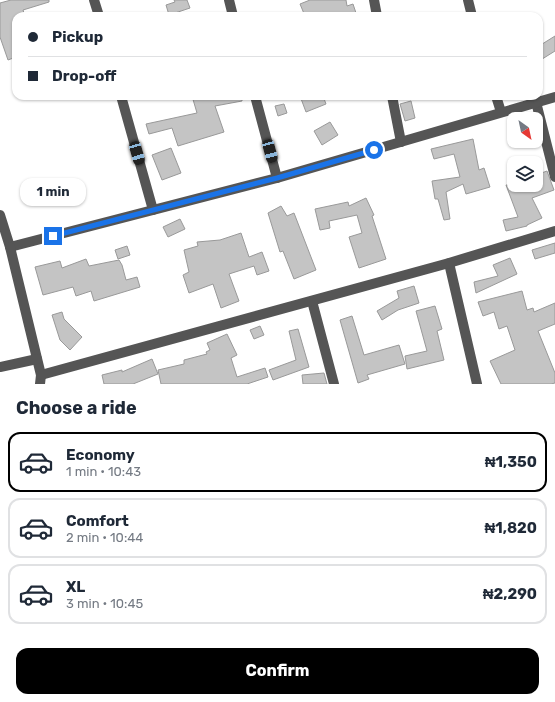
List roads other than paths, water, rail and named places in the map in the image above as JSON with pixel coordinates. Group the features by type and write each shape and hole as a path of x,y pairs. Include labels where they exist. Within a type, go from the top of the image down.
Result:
{"street":[{"path":"94,0 98,12"},
{"path":"229,0 232,12"},
{"path":"374,0 376,12"},
{"path":"468,0 471,12"},
{"path":"10,247 277,178 555,97"},
{"path":"122,100 153,210"},
{"path":"256,100 277,178"},
{"path":"393,100 401,142"},
{"path":"497,100 501,112"},
{"path":"536,102 555,177"},
{"path":"0,214 10,247 41,380 312,300 449,263 555,231"},
{"path":"449,263 477,384"},
{"path":"312,300 334,384"},
{"path":"0,367 37,359"}]}
